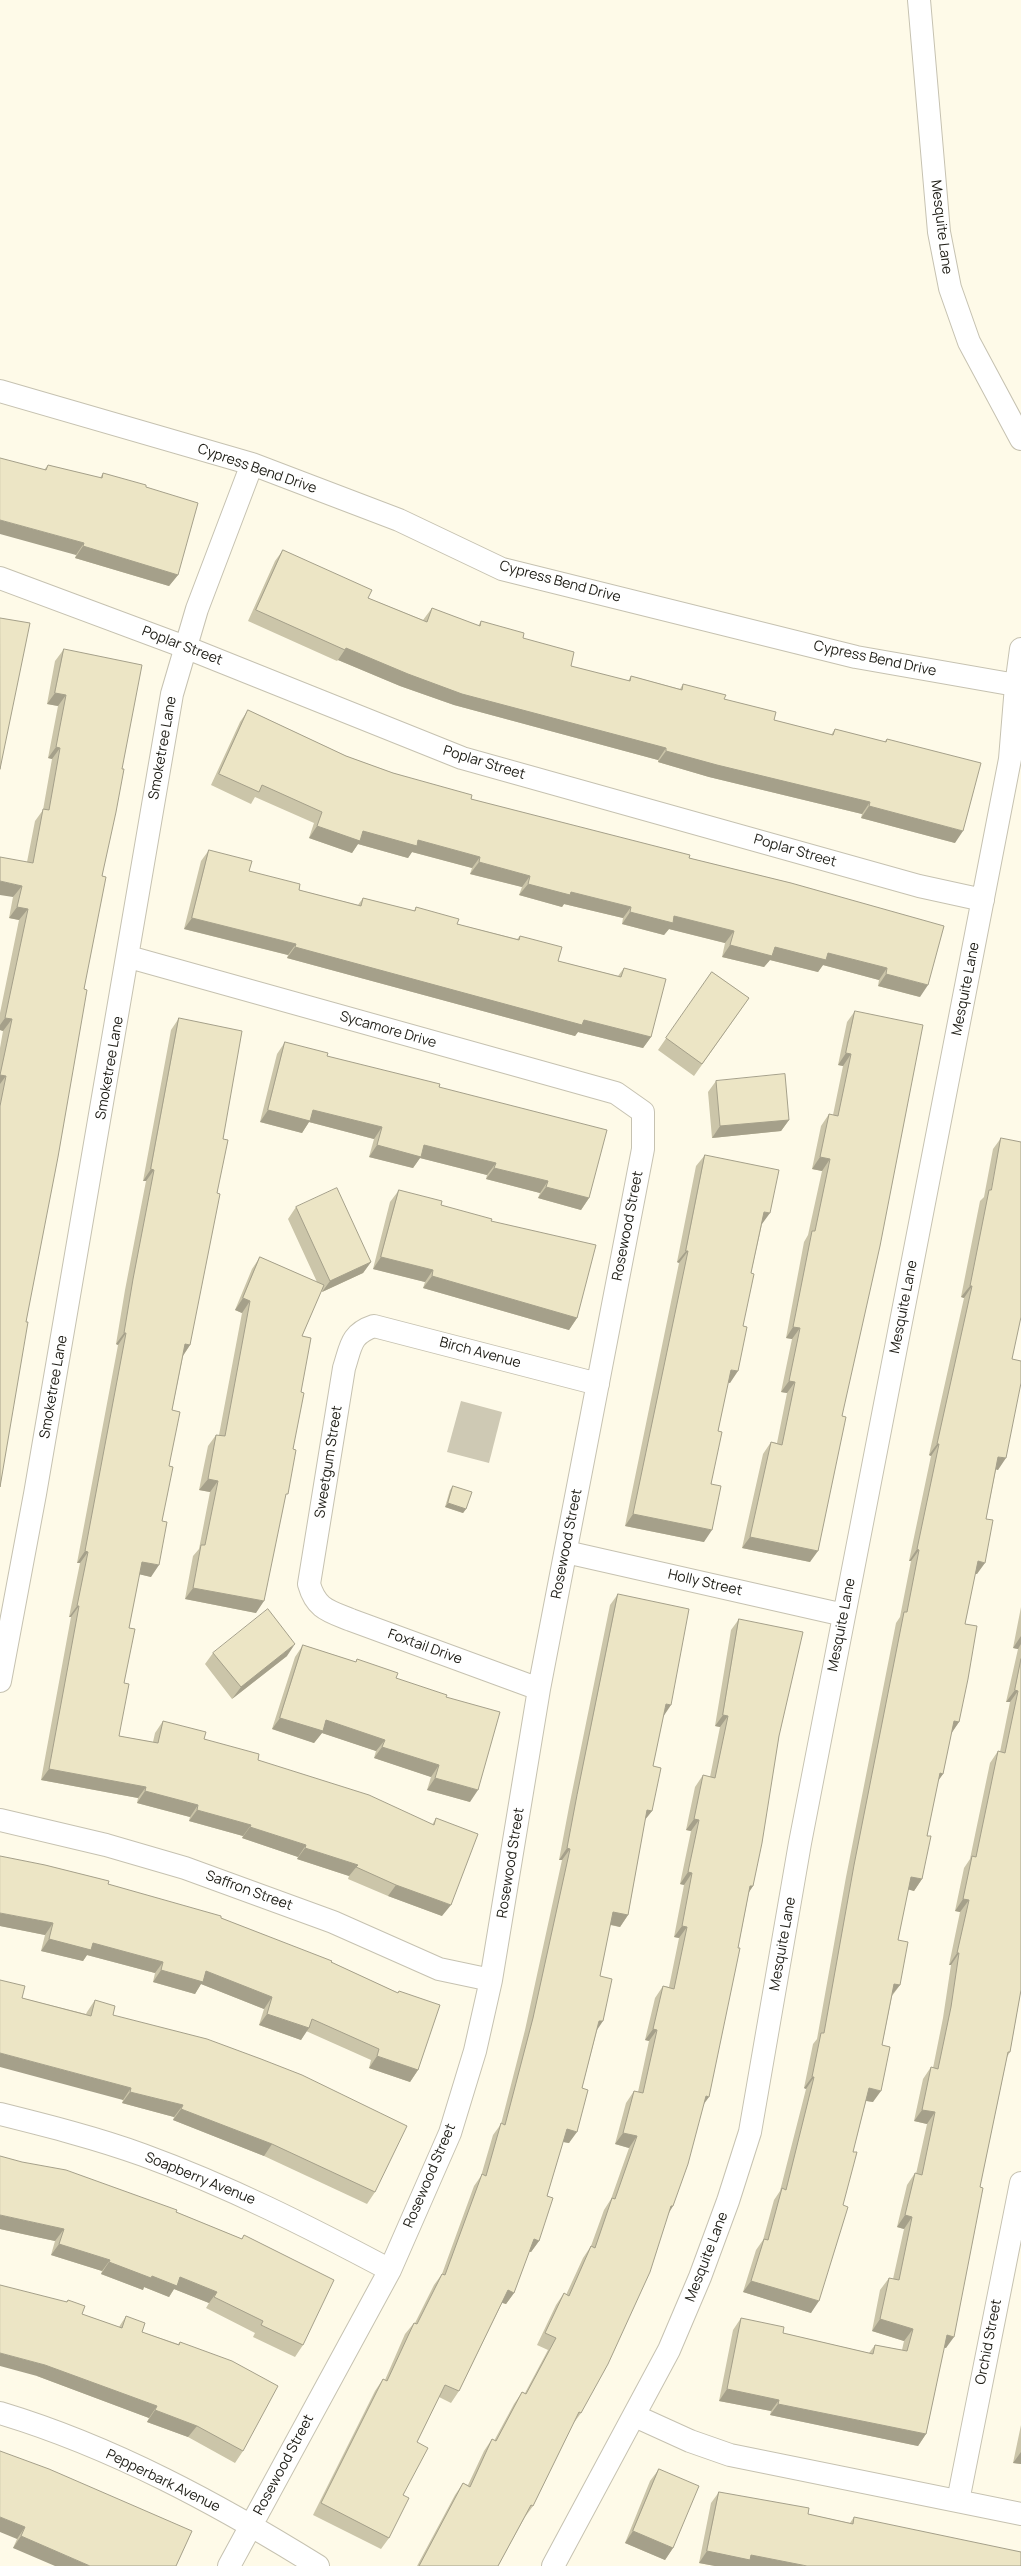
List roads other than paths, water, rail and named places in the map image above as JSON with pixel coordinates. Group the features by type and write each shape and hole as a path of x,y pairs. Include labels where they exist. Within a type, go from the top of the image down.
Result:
{"street":[{"name":"Mesquite Lane","path":"920,0 939,232 950,288 969,342 1021,439"},
{"name":"Cypress Bend Drive","path":"0,391 252,464 398,520 502,569 856,658 1018,686"},
{"name":"Smoketree Lane","path":"0,1681 36,1494 129,958 172,694 197,609 252,464"},
{"name":"Poplar Street","path":"0,578 185,647 462,758 919,886 983,900"},
{"name":"Mesquite Lane","path":"553,2566 635,2416 669,2350 700,2277 728,2201 750,2132 800,1843 1010,759 1021,649"},
{"name":"Sycamore Drive","path":"129,958 616,1093 643,1112"},
{"name":"Rosewood Street","path":"229,2566 390,2270 426,2193 450,2133 475,2051 491,1980 539,1689 643,1149 643,1112"},
{"name":"Birch Avenue","path":"363,1329 374,1326 598,1384"},
{"name":"Sweetgum Street","path":"313,1599 309,1584 344,1368 354,1336 363,1329"},
{"name":"Holly Street","path":"566,1552 844,1615"},
{"name":"Foxtail Drive","path":"313,1599 324,1609 350,1620 539,1689"},
{"name":"Saffron Street","path":"0,1820 106,1845 185,1868 333,1922 439,1969 491,1980"},
{"name":"Soapberry Avenue","path":"0,2114 141,2154 205,2179 286,2215 390,2270"},
{"name":"Orchid Street","path":"958,2501 1017,2224 1021,2183"},
{"name":"Pepperbark Avenue","path":"0,2413 75,2439 152,2473 252,2525 318,2566"},
{"path":"635,2416 690,2441 730,2455 1021,2514"}]}
